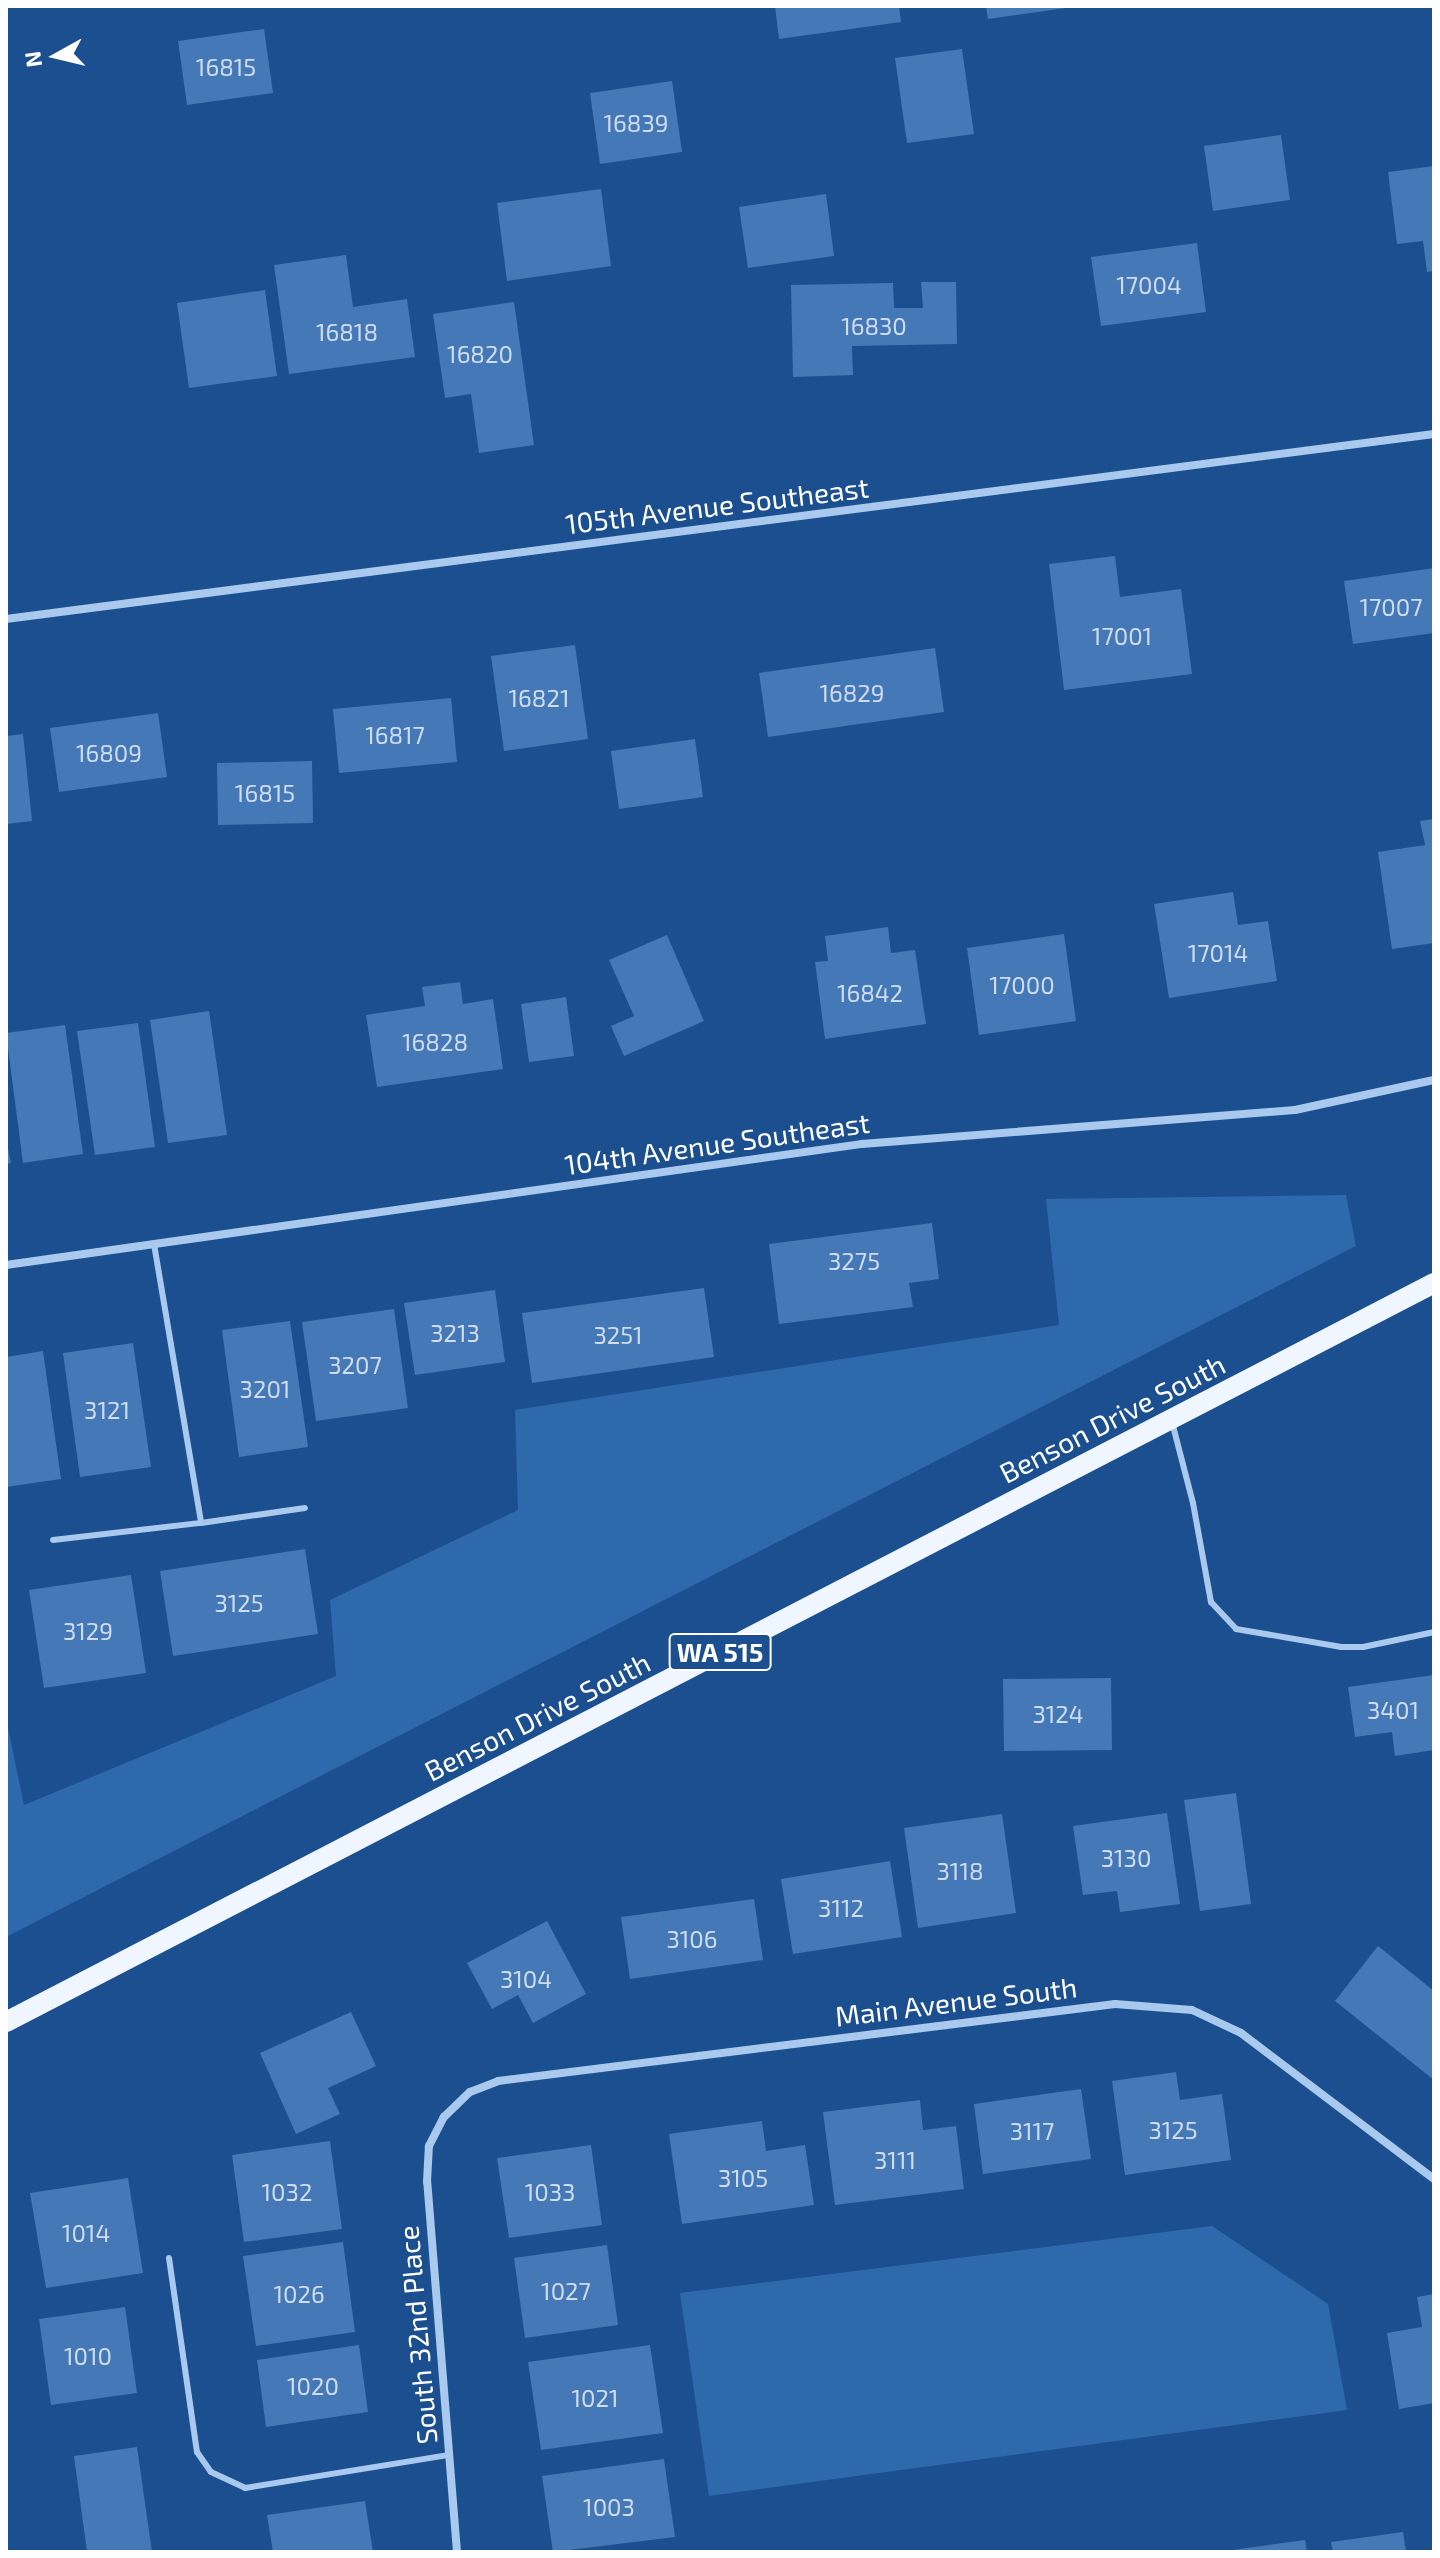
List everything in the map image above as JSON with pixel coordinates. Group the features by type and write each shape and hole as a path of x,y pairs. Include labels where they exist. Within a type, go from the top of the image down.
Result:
{"main road":[{"name":"Benson Drive South","path":"6,2022 1434,1283"}],"street":[{"name":"105th Avenue Southeast","path":"6,619 1434,434"},
{"name":"104th Avenue Southeast","path":"6,1265 862,1144 1295,1110 1434,1080"},
{"name":"Main Avenue South","path":"444,2117 470,2092 498,2081 1115,2004 1192,2010 1241,2033 1434,2179"},
{"name":"South 32nd Place","path":"444,2117 429,2146 427,2182 457,2552"}],"lane":[{"path":"154,1244 201,1523"},
{"path":"1171,1419 1193,1503 1211,1602 1236,1629 1341,1647 1363,1647 1434,1632"},
{"path":"53,1540 305,1508"},
{"path":"169,2258 197,2452 211,2472 245,2488 449,2455"}],"shaded area":[{"path":"1346,1195 1356,1246 6,1937 6,1718 24,1805 336,1676 330,1600 518,1510 515,1410 1059,1325 1046,1199"},
{"path":"1212,2226 1328,2304 1347,2410 709,2496 680,2293"}],"building":[{"path":"775,6 899,6 901,22 779,39"},
{"path":"986,6 1066,6 1066,8 988,19"},
{"path":"264,29 273,93 187,105 178,41"},
{"path":"962,49 974,134 907,143 895,58"},
{"path":"672,81 682,152 600,164 590,93"},
{"path":"1281,135 1290,200 1213,211 1204,146"},
{"path":"1434,166 1434,271 1427,272 1423,241 1397,244 1388,172"},
{"path":"601,189 611,266 507,281 497,203"},
{"path":"826,194 834,256 748,268 739,207"},
{"path":"1197,243 1206,312 1101,326 1091,257"},
{"path":"346,255 353,307 407,299 415,357 289,374 274,265"},
{"path":"921,282 956,282 957,344 852,346 853,375 793,377 791,285 893,283 894,308 923,308"},
{"path":"265,290 277,376 189,388 177,303"},
{"path":"514,302 534,445 479,453 471,394 445,398 433,314"},
{"path":"1115,556 1120,597 1181,589 1192,674 1064,690 1049,564"},
{"path":"1434,568 1434,633 1353,644 1344,581"},
{"path":"575,645 588,739 504,751 491,656"},
{"path":"935,648 944,712 768,737 759,673"},
{"path":"451,698 457,762 339,773 333,709"},
{"path":"158,713 167,777 59,792 50,728"},
{"path":"23,734 32,821 6,824 6,736"},
{"path":"695,739 703,797 619,809 611,751"},
{"path":"312,761 313,823 218,825 217,763"},
{"path":"1434,819 1434,943 1392,949 1378,852 1425,845 1420,821"},
{"path":"1233,892 1238,925 1268,921 1277,981 1169,998 1154,904"},
{"path":"888,927 891,953 915,950 926,1024 825,1039 815,962 828,961 825,936"},
{"path":"1064,934 1076,1021 979,1035 967,948"},
{"path":"667,935 704,1021 624,1056 611,1026 634,1016 609,960"},
{"path":"460,982 463,1004 493,999 503,1069 377,1087 366,1015 425,1006 422,987"},
{"path":"566,997 574,1056 529,1062 521,1004"},
{"path":"209,1011 227,1135 168,1143 150,1020"},
{"path":"138,1023 155,1147 95,1155 77,1031"},
{"path":"65,1025 83,1154 23,1163 6,1033"},
{"path":"6,1140 11,1163 6,1164"},
{"path":"932,1223 939,1279 909,1283 913,1307 779,1324 769,1244"},
{"path":"704,1288 714,1357 532,1383 522,1313"},
{"path":"495,1290 505,1362 415,1375 404,1303"},
{"path":"394,1309 408,1408 316,1421 302,1322"},
{"path":"290,1321 308,1447 239,1457 222,1330"},
{"path":"133,1343 151,1467 80,1477 63,1353"},
{"path":"43,1351 61,1479 6,1487 6,1357"},
{"path":"305,1549 318,1634 173,1656 160,1571"},
{"path":"131,1575 146,1673 44,1688 29,1590"},
{"path":"1434,1675 1434,1750 1395,1756 1392,1732 1355,1737 1348,1687"},
{"path":"1111,1678 1112,1750 1004,1751 1003,1679"},
{"path":"1236,1793 1251,1904 1200,1911 1184,1800"},
{"path":"1167,1813 1180,1904 1120,1912 1117,1891 1083,1895 1073,1826"},
{"path":"1002,1814 1016,1913 918,1928 904,1828"},
{"path":"890,1861 902,1937 793,1954 781,1879"},
{"path":"754,1899 763,1960 630,1979 621,1917"},
{"path":"547,1921 586,1994 533,2023 518,1995 492,2009 467,1963"},
{"path":"1378,1946 1434,1991 1434,2080 1335,2001"},
{"path":"351,2012 376,2066 328,2088 340,2114 296,2134 260,2053"},
{"path":"1176,2072 1180,2100 1222,2094 1231,2160 1125,2175 1112,2081"},
{"path":"1081,2089 1091,2159 983,2174 974,2104"},
{"path":"920,2100 923,2130 956,2126 964,2189 835,2205 823,2112"},
{"path":"762,2121 766,2151 805,2145 814,2205 682,2224 669,2134"},
{"path":"330,2141 342,2229 244,2242 232,2155"},
{"path":"591,2145 602,2225 509,2238 497,2158"},
{"path":"128,2178 143,2273 46,2288 30,2193"},
{"path":"343,2242 355,2332 256,2346 243,2256"},
{"path":"607,2245 618,2325 525,2338 514,2258"},
{"path":"1434,2294 1434,2403 1399,2409 1387,2333 1422,2327 1417,2297"},
{"path":"125,2307 137,2393 51,2405 39,2319"},
{"path":"359,2345 368,2412 266,2427 257,2360"},
{"path":"650,2345 663,2433 541,2450 528,2362"},
{"path":"137,2447 152,2552 87,2552 74,2456"},
{"path":"664,2459 675,2537 553,2552 542,2476"},
{"path":"365,2501 373,2552 273,2552 267,2515"},
{"path":"1403,2532 1406,2552 1333,2552 1331,2542"},
{"path":"1305,2540 1307,2552 1233,2552 1233,2550"}]}
